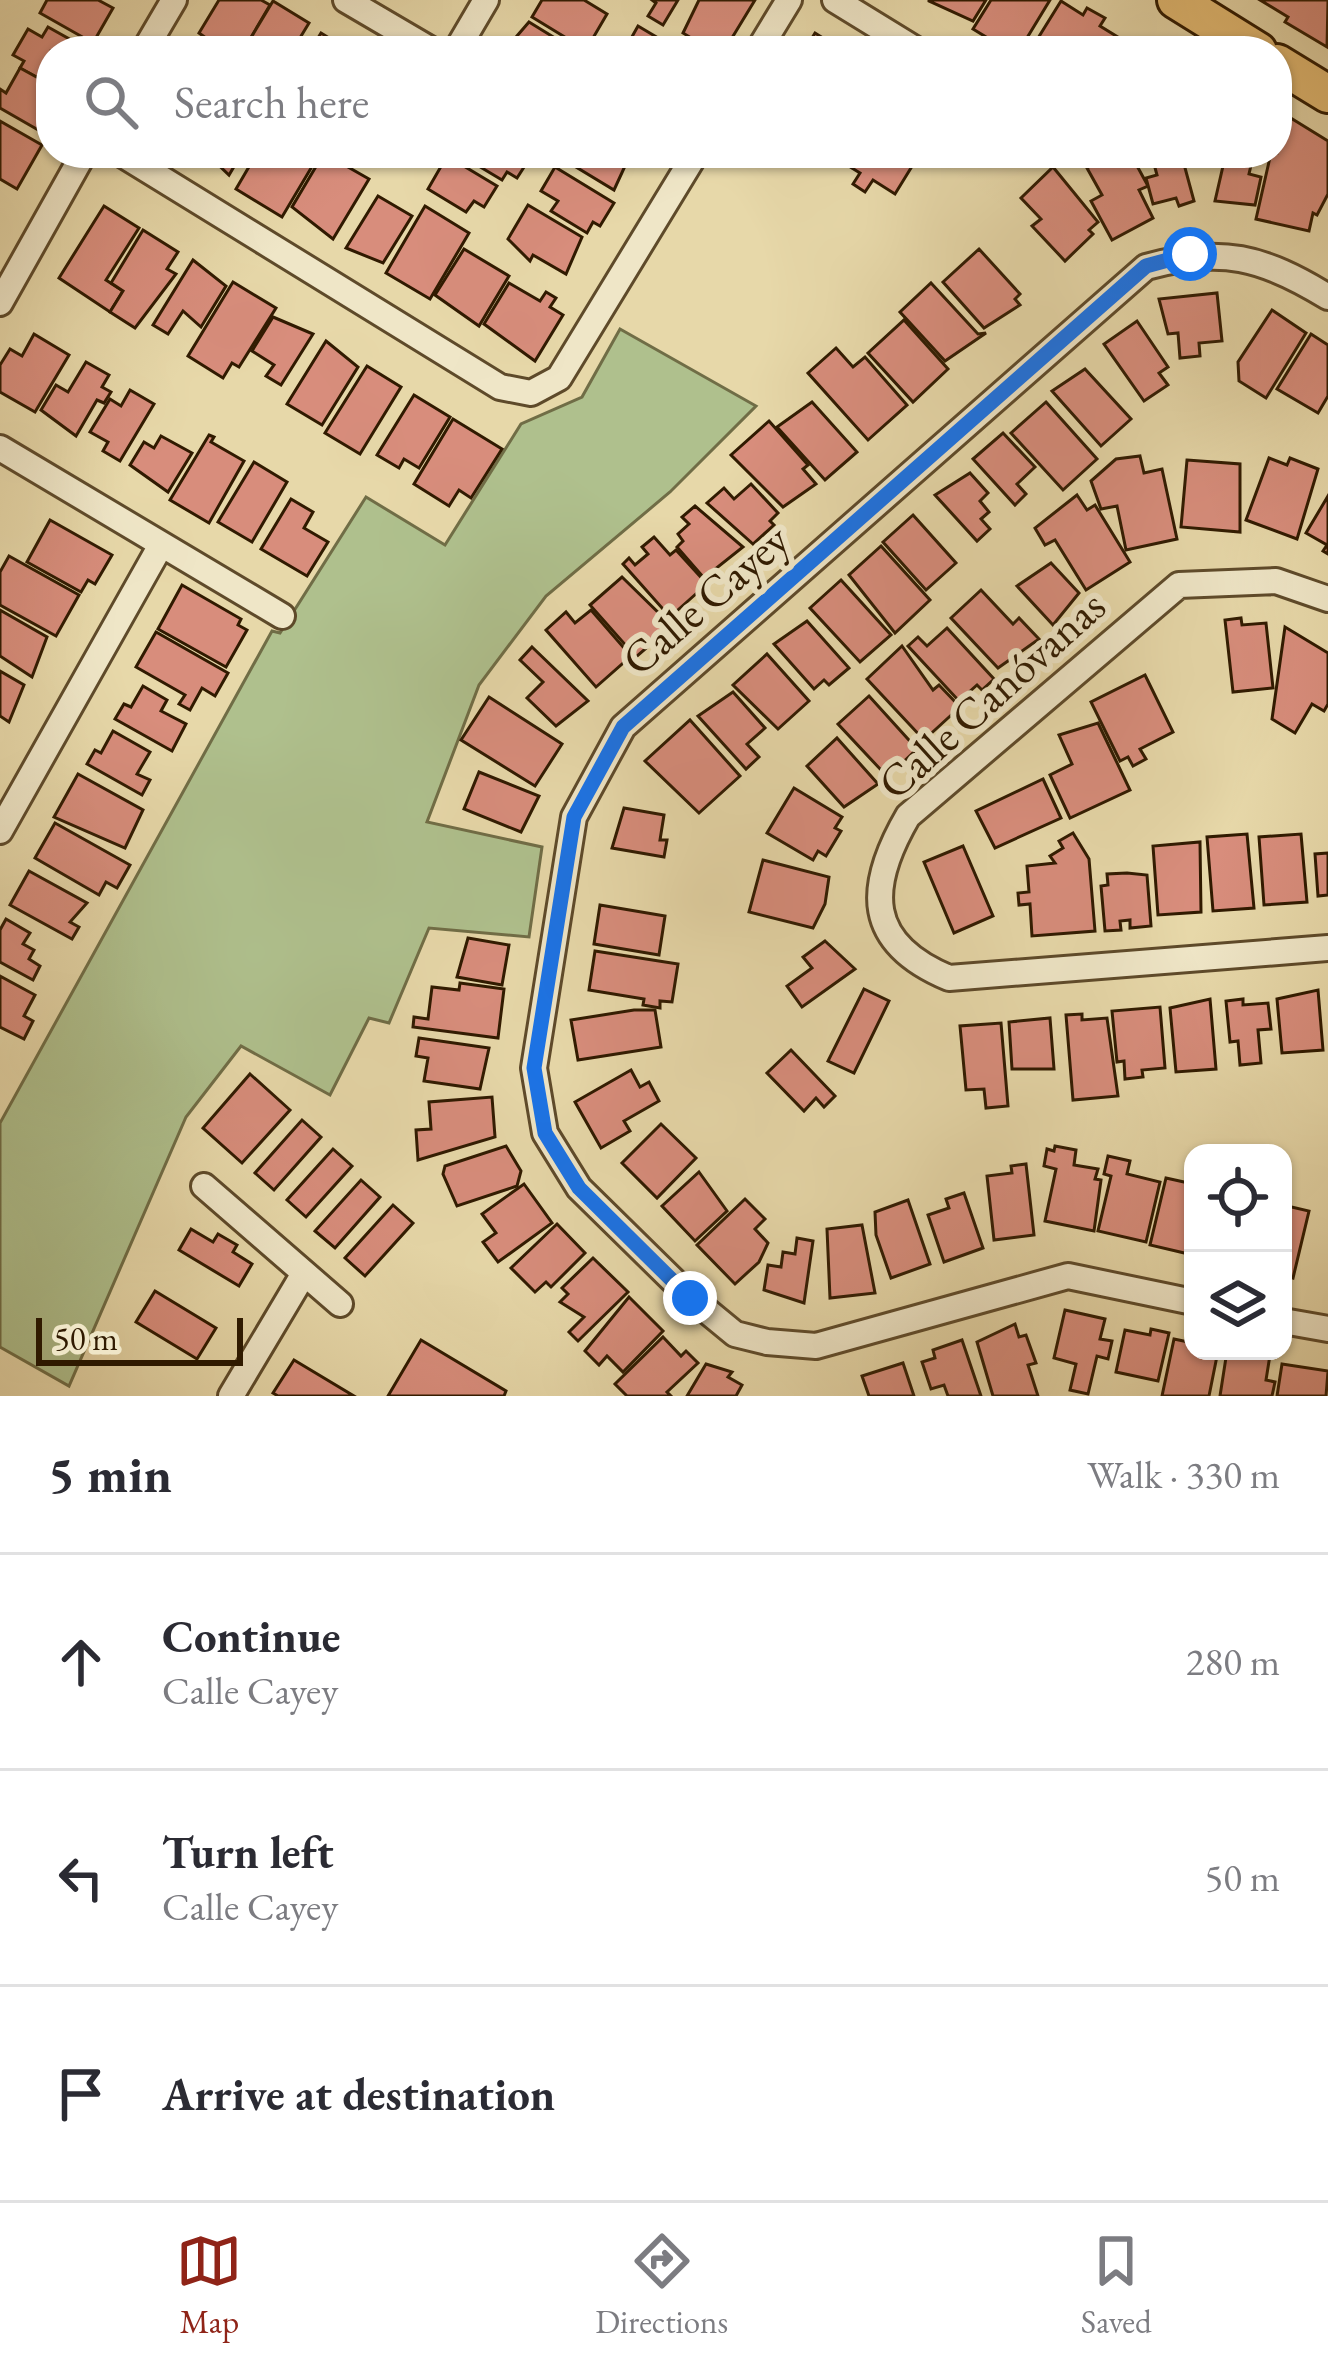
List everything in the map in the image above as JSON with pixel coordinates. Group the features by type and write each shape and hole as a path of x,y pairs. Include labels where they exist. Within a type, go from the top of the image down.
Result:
{"main road":[{"path":"1176,0 1234,36"},
{"path":"1292,72 1328,94"}],"street":[{"path":"153,36 174,0"},
{"path":"346,0 407,36"},
{"path":"465,36 486,0"},
{"path":"767,36 790,0"},
{"path":"836,0 894,36"},
{"path":"0,303 76,168"},
{"path":"144,168 500,387 531,393 559,379 687,168"},
{"name":"Calle Cayey","path":"1184,1300 1068,1276 816,1346 734,1334 579,1188 545,1133 534,1068 574,817 623,727 1146,266 1190,254 1263,261 1328,297"},
{"path":"0,448 282,616"},
{"path":"0,831 161,545"},
{"name":"Calle Canóvanas","path":"1328,599 1276,581 1179,585 908,816 885,856 879,895 888,930 908,961 949,978 1328,948"},
{"path":"204,1186 340,1304"},
{"path":"231,1396 303,1274"},
{"path":"1292,1323 1328,1329"}],"green space":[{"path":"620,329 756,406 670,492 546,596 479,685 427,822 542,847 529,937 429,928 389,1023 369,1018 330,1095 241,1046 186,1117 69,1386 0,1347 0,1123 272,631 280,633 366,497 445,545 521,424 582,397"}],"building":[{"path":"47,0 98,0 113,8 97,36 81,36 40,13"},
{"path":"219,0 261,0 270,5 252,36 199,33"},
{"path":"542,0 584,0 607,14 594,36 563,36 532,17"},
{"path":"652,0 678,0 663,25 648,16 656,3"},
{"path":"699,0 755,0 733,36 683,33"},
{"path":"929,0 986,0 973,21 929,1"},
{"path":"991,0 1050,0 1028,36 984,36 973,29"},
{"path":"1260,0 1328,0 1327,47 1285,22 1288,17"},
{"path":"273,1 309,23 301,36 252,36"},
{"path":"1061,1 1083,15 1087,8 1105,18 1100,26 1116,36 1039,36"},
{"path":"529,22 552,36 517,36"},
{"path":"638,26 655,36 632,36"},
{"path":"48,27 64,36 43,36"},
{"path":"28,29 40,36 36,36 36,77 20,68 24,61 13,55"},
{"path":"20,68 36,77 36,129 0,108 0,89 6,93"},
{"path":"1292,119 1328,141 1328,194 1317,215 1313,213 1309,231 1256,219 1268,168 1292,168"},
{"path":"0,121 36,142 36,156 17,189 0,179"},
{"path":"248,168 311,168 282,217 236,189"},
{"path":"315,168 350,168 369,179 333,239 292,207"},
{"path":"440,168 467,168 497,186 484,207 474,201 466,212 428,189"},
{"path":"482,168 523,168 517,178 507,172 502,180"},
{"path":"557,168 614,203 600,226 593,222 587,233 551,211 558,201 541,191"},
{"path":"578,168 624,168 614,190"},
{"path":"852,168 911,168 895,194 873,180 865,192 853,184 860,173"},
{"path":"1054,168 1098,222 1089,230 1093,234 1065,261 1032,226 1041,219 1021,198"},
{"path":"1087,168 1138,168 1148,186 1139,190 1153,218 1112,240 1091,201 1102,195"},
{"path":"1155,168 1185,168 1194,201 1179,206 1176,198 1153,204 1146,178 1157,175"},
{"path":"1223,168 1250,168 1249,174 1261,177 1255,205 1215,201"},
{"path":"378,196 412,216 383,263 346,248"},
{"path":"528,205 582,237 566,274 533,255 530,261 508,239"},
{"path":"104,206 139,228 106,280 123,291 110,312 59,278"},
{"path":"425,206 469,233 430,299 386,273"},
{"path":"143,230 178,252 167,269 176,274 135,328 110,312 123,291 111,283"},
{"path":"464,249 509,276 479,326 435,295"},
{"path":"979,249 1020,294 1015,299 1020,305 984,328 943,282"},
{"path":"193,260 226,286 201,327 183,311 168,334 153,325"},
{"path":"233,282 276,308 239,367 232,363 223,378 188,356"},
{"path":"509,283 540,301 546,292 556,298 550,307 563,315 535,361 484,324"},
{"path":"931,283 978,334 986,333 945,361 900,312"},
{"path":"1217,293 1222,341 1199,343 1200,356 1180,358 1178,333 1168,334 1159,299"},
{"path":"1272,310 1306,333 1266,398 1239,381 1238,362"},
{"path":"273,317 313,334 281,385 266,376 274,365 252,351"},
{"path":"904,320 948,369 913,402 868,353"},
{"path":"1137,321 1168,367 1159,373 1168,385 1144,401 1104,344"},
{"path":"34,334 69,355 35,412 0,392 0,365 10,349 22,356"},
{"path":"1311,334 1328,345 1328,396 1318,413 1277,389"},
{"path":"326,341 358,367 322,425 287,404"},
{"path":"836,348 853,367 865,357 907,405 868,440 808,373"},
{"path":"86,362 109,375 102,387 111,392 104,403 97,400 76,436 41,410 56,385 68,392"},
{"path":"367,366 401,387 360,454 325,433"},
{"path":"1085,369 1131,419 1101,446 1052,391"},
{"path":"130,390 154,404 120,461 103,451 108,442 90,432 110,399 121,406"},
{"path":"414,395 450,417 419,468 404,459 399,468 377,455"},
{"path":"812,402 857,452 825,480 777,427"},
{"path":"1046,402 1097,459 1063,490 1011,433"},
{"path":"453,419 502,449 471,498 459,490 449,506 414,484"},
{"path":"769,421 808,465 803,469 816,484 783,507 731,455"},
{"path":"1003,433 1035,467 1017,484 1026,494 1015,505 973,459"},
{"path":"209,435 214,437 211,442 244,461 209,523 170,500"},
{"path":"161,436 192,453 168,492 130,465 144,442 154,448"},
{"path":"1140,456 1144,473 1162,469 1177,539 1126,550 1117,506 1101,509 1091,481 1116,459"},
{"path":"1269,458 1287,465 1290,458 1318,469 1297,539 1246,520"},
{"path":"1187,460 1240,464 1240,532 1181,527"},
{"path":"254,462 287,482 252,542 218,522"},
{"path":"970,473 988,493 980,501 989,512 981,519 990,529 977,541 935,495"},
{"path":"751,484 778,513 770,521 774,525 753,544 707,503 724,488 734,499"},
{"path":"1077,495 1087,510 1095,505 1130,562 1086,590 1055,540 1045,545 1035,528"},
{"path":"1328,496 1328,554 1323,551 1327,545 1306,533"},
{"path":"291,499 313,512 304,528 328,542 307,576 261,549"},
{"path":"695,506 743,547 704,578 677,547 683,541 678,534 689,524 682,517"},
{"path":"913,515 956,563 926,590 883,542"},
{"path":"50,520 112,555 95,584 88,580 81,592 27,562"},
{"path":"654,537 670,555 676,550 707,584 670,617 623,564 629,558 635,565 648,554 642,547"},
{"path":"881,546 930,600 895,633 849,575"},
{"path":"9,556 79,595 56,636 0,605 0,572"},
{"path":"1051,563 1079,593 1053,625 1017,586"},
{"path":"622,577 672,626 636,657 590,605"},
{"path":"841,580 891,635 860,662 810,608"},
{"path":"182,585 241,619 238,625 247,630 226,667 158,629"},
{"path":"981,590 1013,624 1019,618 1039,639 998,668 951,618"},
{"path":"0,610 47,637 32,677 0,656"},
{"path":"591,610 631,656 596,687 546,630 566,612 575,623"},
{"path":"1241,618 1242,625 1266,623 1273,688 1233,692 1225,620"},
{"path":"807,621 849,668 829,685 824,680 814,689 774,644"},
{"path":"1285,627 1328,653 1328,704 1324,711 1312,704 1295,733 1272,719"},
{"path":"947,628 994,679 982,690 977,685 959,701 908,646 918,637 927,646"},
{"path":"156,632 228,673 215,696 202,688 190,710 179,704 185,695 136,667"},
{"path":"902,646 933,690 939,685 960,707 924,740 867,679"},
{"path":"532,647 588,701 556,726 527,698 543,682 520,660"},
{"path":"767,654 809,701 778,729 733,685"},
{"path":"0,671 24,685 9,722 0,716"},
{"path":"1145,675 1173,732 1140,749 1146,759 1133,766 1128,757 1120,761 1091,702"},
{"path":"143,686 167,700 161,711 186,724 172,751 115,719 124,704 131,707"},
{"path":"733,692 765,728 747,744 759,757 746,769 698,716"},
{"path":"869,696 917,749 897,768 891,761 881,770 838,724"},
{"path":"489,697 562,744 535,786 461,740"},
{"path":"690,720 740,776 699,813 645,761"},
{"path":"1098,723 1130,790 1070,818 1050,775 1072,764 1059,735"},
{"path":"113,731 150,752 137,774 150,780 142,795 87,764 95,750 101,753"},
{"path":"837,738 878,784 844,807 807,766"},
{"path":"479,772 539,796 521,832 464,809"},
{"path":"78,774 143,810 125,848 54,817"},
{"path":"1043,779 1061,818 995,848 976,811"},
{"path":"794,788 842,817 835,828 841,831 826,856 818,851 813,860 767,833"},
{"path":"624,808 664,815 660,840 667,840 664,857 612,848"},
{"path":"55,823 130,865 117,888 106,882 99,895 35,858"},
{"path":"1073,833 1089,859 1095,931 1032,936 1030,904 1019,905 1018,893 1029,892 1027,866 1055,863 1050,856 1063,848 1059,841"},
{"path":"1247,834 1254,908 1213,911 1207,837"},
{"path":"1301,834 1307,902 1264,905 1259,837"},
{"path":"1200,842 1201,912 1158,915 1153,846"},
{"path":"963,846 993,916 954,933 924,862"},
{"path":"1328,853 1328,895 1318,896 1315,854"},
{"path":"763,860 829,877 825,904 813,928 749,912"},
{"path":"29,871 87,903 70,922 79,927 72,939 10,905"},
{"path":"1107,874 1147,875 1151,926 1130,928 1130,920 1120,921 1121,930 1105,931 1101,886 1108,885"},
{"path":"600,905 665,916 659,955 594,944"},
{"path":"6,919 30,933 23,944 34,950 29,959 40,966 33,980 0,962 0,930"},
{"path":"468,938 509,945 502,985 457,977"},
{"path":"825,941 855,969 802,1007 787,986 812,968 803,957"},
{"path":"595,951 678,964 672,1002 660,1001 660,1008 643,1005 644,999 589,990"},
{"path":"0,976 35,995 24,1016 33,1021 24,1039 0,1027"},
{"path":"460,983 504,989 498,1038 413,1027 414,1017 428,1019 432,987 459,990"},
{"path":"864,989 889,1001 854,1073 828,1061"},
{"path":"1318,990 1323,1050 1282,1053 1277,999"},
{"path":"1210,999 1216,1069 1176,1072 1170,1008"},
{"path":"1243,999 1243,1005 1268,1003 1271,1029 1258,1030 1261,1063 1240,1065 1238,1041 1230,1042 1226,1001"},
{"path":"1160,1007 1165,1068 1142,1070 1143,1077 1125,1079 1124,1061 1117,1062 1112,1011"},
{"path":"655,1010 661,1047 578,1060 571,1020"},
{"path":"1082,1014 1082,1020 1107,1018 1118,1096 1073,1100 1066,1015"},
{"path":"1050,1018 1054,1069 1012,1069 1009,1022"},
{"path":"1001,1023 1008,1106 986,1108 984,1089 966,1090 960,1026"},
{"path":"419,1038 489,1048 480,1089 424,1081 428,1058 416,1056"},
{"path":"791,1050 835,1096 824,1107 816,1098 804,1111 767,1073"},
{"path":"631,1070 640,1087 649,1082 659,1101 624,1121 630,1131 601,1148 575,1102"},
{"path":"250,1074 290,1110 242,1163 203,1128"},
{"path":"492,1097 495,1137 418,1160 416,1130 431,1129 429,1102"},
{"path":"302,1120 321,1137 274,1190 255,1173"},
{"path":"661,1124 696,1158 657,1198 622,1163"},
{"path":"506,1146 521,1171 517,1186 457,1206 443,1174 445,1166"},
{"path":"1055,1146 1076,1150 1074,1165 1098,1169 1095,1179 1101,1180 1094,1231 1045,1221 1056,1169 1044,1166 1047,1149 1054,1151"},
{"path":"333,1149 352,1166 306,1217 287,1200"},
{"path":"1108,1156 1130,1161 1127,1174 1160,1182 1146,1242 1098,1231 1111,1176 1104,1174"},
{"path":"1026,1164 1034,1235 994,1240 987,1176 1012,1173 1011,1166"},
{"path":"699,1172 727,1211 695,1241 662,1206"},
{"path":"1166,1178 1184,1182 1184,1253 1150,1245"},
{"path":"361,1180 380,1197 335,1248 315,1231"},
{"path":"524,1184 552,1223 498,1262 483,1242 496,1233 482,1214"},
{"path":"964,1193 983,1248 944,1262 928,1215 949,1208 946,1199"},
{"path":"745,1199 765,1219 755,1229 768,1243 759,1262 735,1284 697,1245"},
{"path":"908,1200 930,1264 891,1278 876,1235 875,1212"},
{"path":"393,1205 413,1223 365,1276 345,1258"},
{"path":"1292,1207 1309,1211 1292,1278"},
{"path":"557,1224 585,1253 551,1287 546,1282 535,1292 511,1268"},
{"path":"862,1225 875,1293 830,1298 827,1229"},
{"path":"191,1229 213,1242 218,1234 237,1245 233,1252 252,1264 239,1286 179,1250"},
{"path":"797,1238 813,1241 804,1303 764,1290 768,1265 781,1267 783,1252 795,1254"},
{"path":"593,1258 628,1292 578,1341 569,1332 584,1317 560,1302 568,1294 562,1288"},
{"path":"155,1291 216,1328 197,1359 136,1322"},
{"path":"629,1297 663,1331 623,1372 607,1356 599,1365 585,1351"},
{"path":"1065,1310 1105,1319 1100,1339 1112,1341 1108,1359 1097,1356 1088,1394 1070,1390 1076,1364 1054,1358"},
{"path":"1015,1324 1019,1337 1026,1335 1036,1363 1028,1365 1038,1396 993,1396 977,1342"},
{"path":"1151,1329 1169,1333 1158,1381 1116,1372 1125,1330 1150,1335"},
{"path":"663,1337 681,1356 686,1351 698,1363 667,1392 671,1396 627,1396 615,1384"},
{"path":"1174,1339 1184,1341 1184,1360 1216,1360 1209,1396 1162,1396"},
{"path":"421,1340 506,1391 504,1396 388,1396"},
{"path":"962,1340 981,1396 948,1396 944,1385 931,1389 922,1362 935,1358 933,1350"},
{"path":"294,1360 354,1396 273,1393"},
{"path":"1226,1360 1269,1360 1266,1380 1275,1382 1272,1396 1220,1396"},
{"path":"903,1363 914,1396 869,1396 862,1376"},
{"path":"706,1364 732,1372 728,1377 742,1385 736,1396 687,1396"},
{"path":"1282,1364 1328,1371 1326,1396 1277,1396"}],"route":[{"path":"690,1298 579,1188 545,1133 534,1068 574,817 593,773 623,727 1146,266 1190,254"}]}
